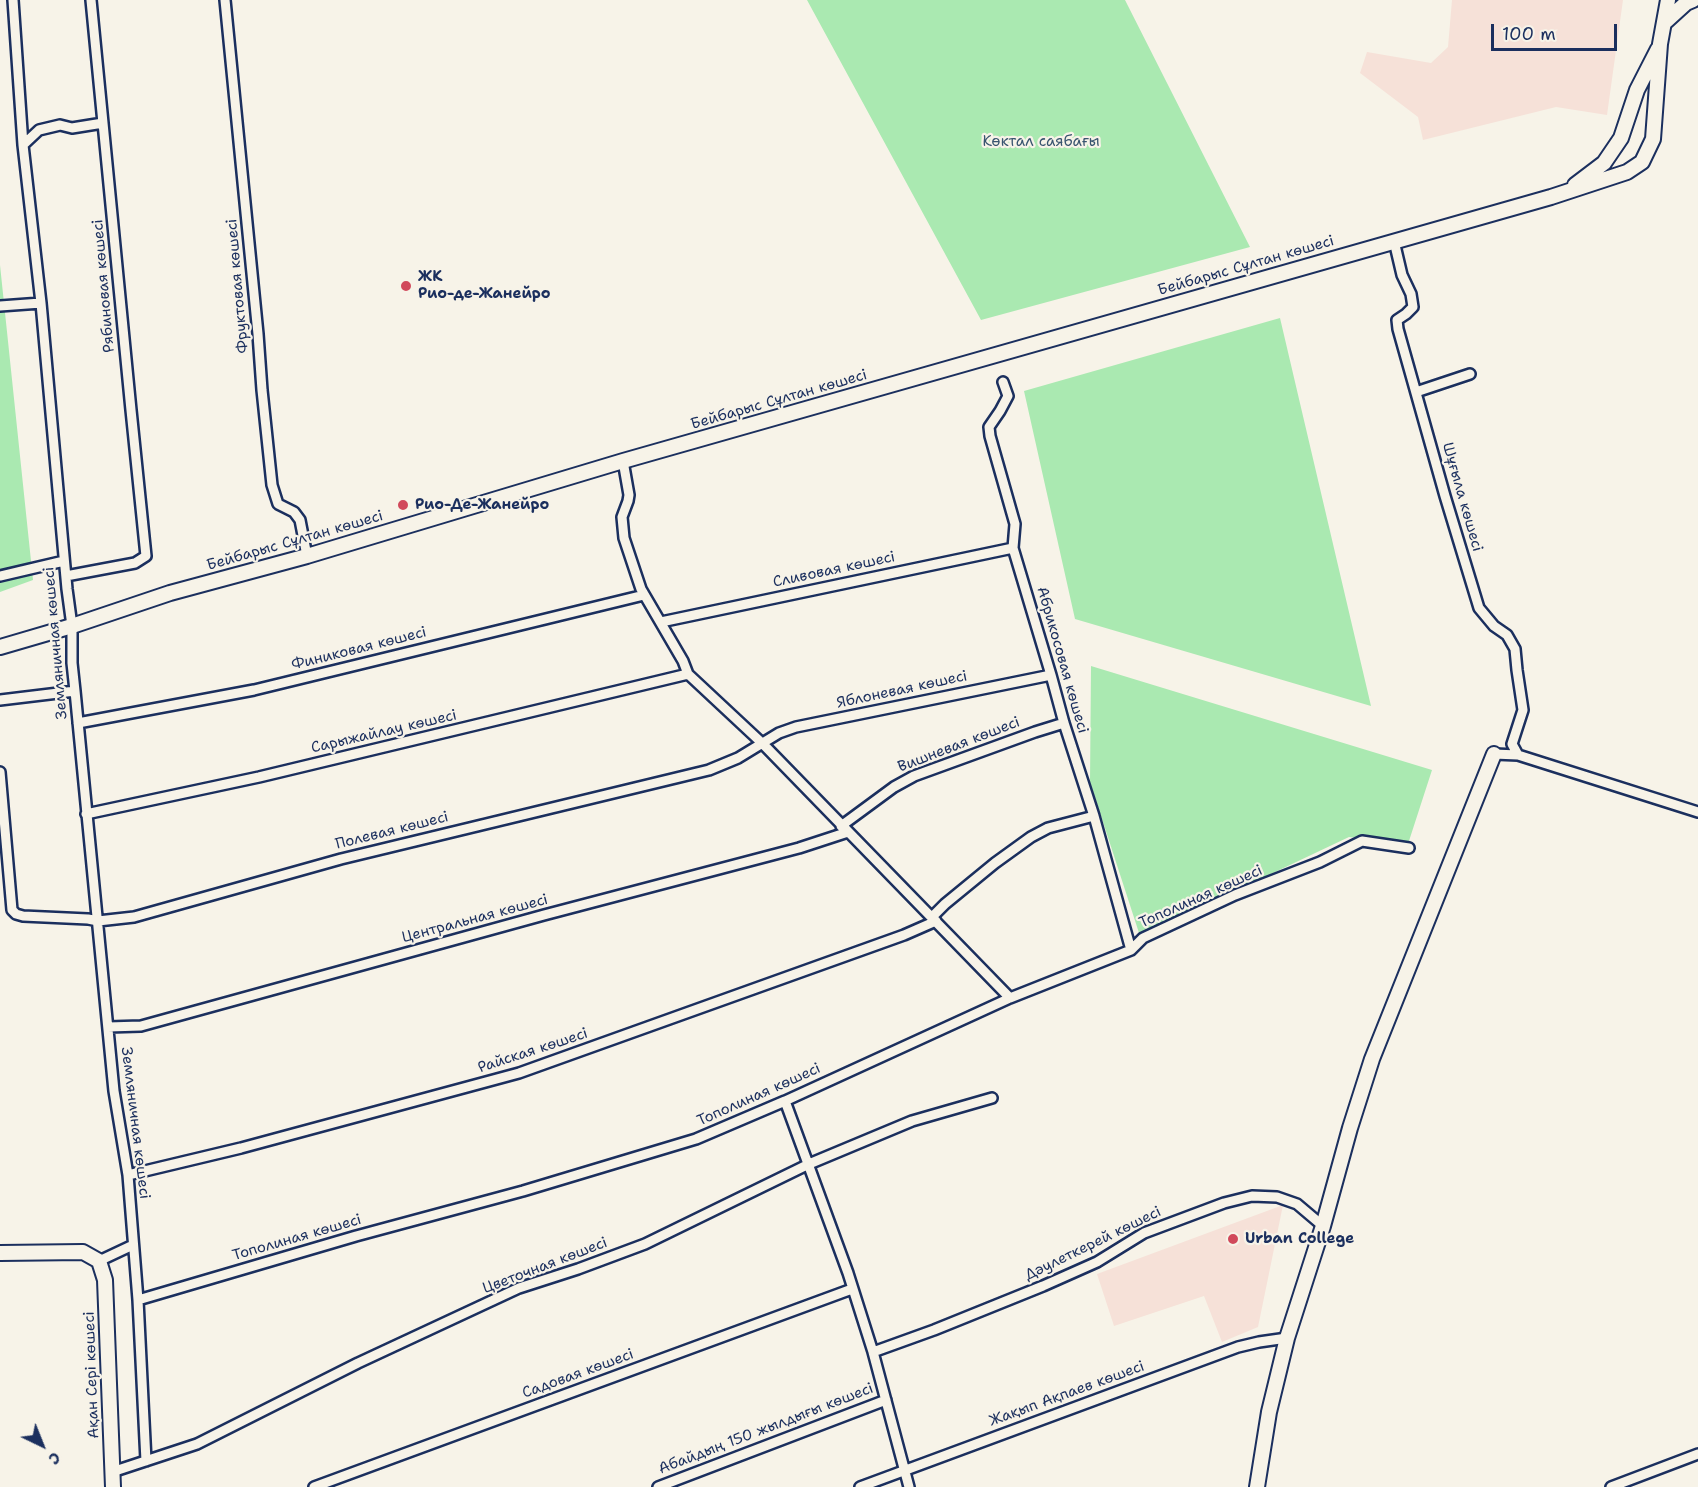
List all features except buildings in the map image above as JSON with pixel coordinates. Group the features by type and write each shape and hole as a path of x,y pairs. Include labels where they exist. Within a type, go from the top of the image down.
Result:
{"street":[{"name":"Земляничная көшесі","path":"13,0 23,145 41,303 72,626 72,663 86,814 114,1091 128,1175 138,1299 146,1461"},
{"name":"Рябиновая көшесі","path":"66,576 135,563 146,556 91,0"},
{"name":"Фруктовая көшесі","path":"225,0 272,486 278,504 294,512 300,520 307,556"},
{"path":"1569,190 1604,163 1621,138 1637,90 1660,44 1668,0"},
{"path":"1664,22 1686,3 1693,0"},
{"name":"Бейбарыс Сұлтан көшесі","path":"0,647 170,594 307,556 623,461 1551,197 1627,172 1642,162 1653,139 1660,44"},
{"path":"23,145 39,130 60,125 72,128 103,123"},
{"name":"Шұғыла көшесі","path":"1394,241 1413,307 1398,320 1398,330 1445,496 1479,608 1494,626 1507,635 1515,648 1522,710 1512,744 1518,755"},
{"path":"0,306 41,303"},
{"path":"1416,392 1470,374"},
{"name":"Абрикосовая көшесі","path":"1003,382 1008,396 989,426 1015,524 1012,549 1094,816 1131,950"},
{"path":"623,461 629,495 622,517 624,538 644,594 683,661 688,674 763,744 1010,998"},
{"name":"Сливовая көшесі","path":"661,622 1012,549"},
{"path":"0,576 64,561"},
{"name":"Финиковая көшесі","path":"78,723 254,690 644,594"},
{"name":"Сарыжайлау көшесі","path":"86,814 260,777 688,674"},
{"name":"Яблоневая көшесі","path":"763,744 779,733 796,727 1051,675"},
{"path":"0,700 75,691"},
{"name":"Вишневая көшесі","path":"845,829 894,787 914,777 1064,723"},
{"name":"Полевая көшесі","path":"0,772 12,910 23,916 88,918 98,921 134,917 341,859 709,770 763,744"},
{"path":"1257,1487 1269,1412 1287,1338 1372,1059 1494,754 1518,755 1698,812"},
{"path":"934,919 953,897 1031,837 1048,828 1094,816"},
{"name":"Центральная көшесі","path":"108,1027 141,1026 544,915 799,848 845,829"},
{"name":"Тополиная көшесі","path":"138,1299 523,1191 696,1139 1010,998 1131,950 1143,938 1235,895 1320,862 1362,841 1409,848"},
{"name":"Райская көшесі","path":"128,1175 252,1145 519,1073 893,939 934,919"},
{"name":"Цветочная көшесі","path":"112,1472 197,1444 358,1363 519,1288 645,1244 809,1164 912,1121 992,1098"},
{"path":"785,1101 809,1164 873,1352 909,1487"},
{"name":"Дәулеткерей көшесі","path":"873,1352 1042,1286 1097,1262 1144,1233 1224,1203 1252,1196 1277,1197 1296,1204 1323,1226"},
{"path":"0,1253 83,1252 99,1262 133,1245"},
{"name":"Ақан Сері көшесі","path":"99,1262 105,1280 112,1487"},
{"name":"Садовая көшесі","path":"314,1487 852,1289"},
{"name":"Жақып Ақпаев көшесі","path":"860,1487 1238,1347 1287,1338"},
{"name":"Абайдың 150 жылдығы көшесі","path":"658,1487 886,1400"},
{"path":"1611,1487 1698,1454"}],"shaded area":[{"path":"1452,0 1623,0 1607,115 1556,107 1423,140 1418,117 1360,73 1367,52 1431,63 1448,47"},
{"name":"Urban College","path":"1283,1205 1258,1327 1222,1342 1204,1296 1114,1326 1097,1274"}],"green space":[{"name":"Көктал саябағы","path":"807,0 1125,0 1250,247 981,320"},
{"path":"0,265 33,580 0,592"},
{"path":"1280,318 1371,706 1075,619 1024,391"},
{"path":"1091,666 1432,770 1408,844 1349,837 1140,936 1090,782"}],"place":[{"name":"ЖК Рио-де-Жанейро","path":"406,286"},
{"name":"Рио-Де-Жанейро","path":"403,505"},
{"name":"Urban College","path":"1233,1239"}]}
